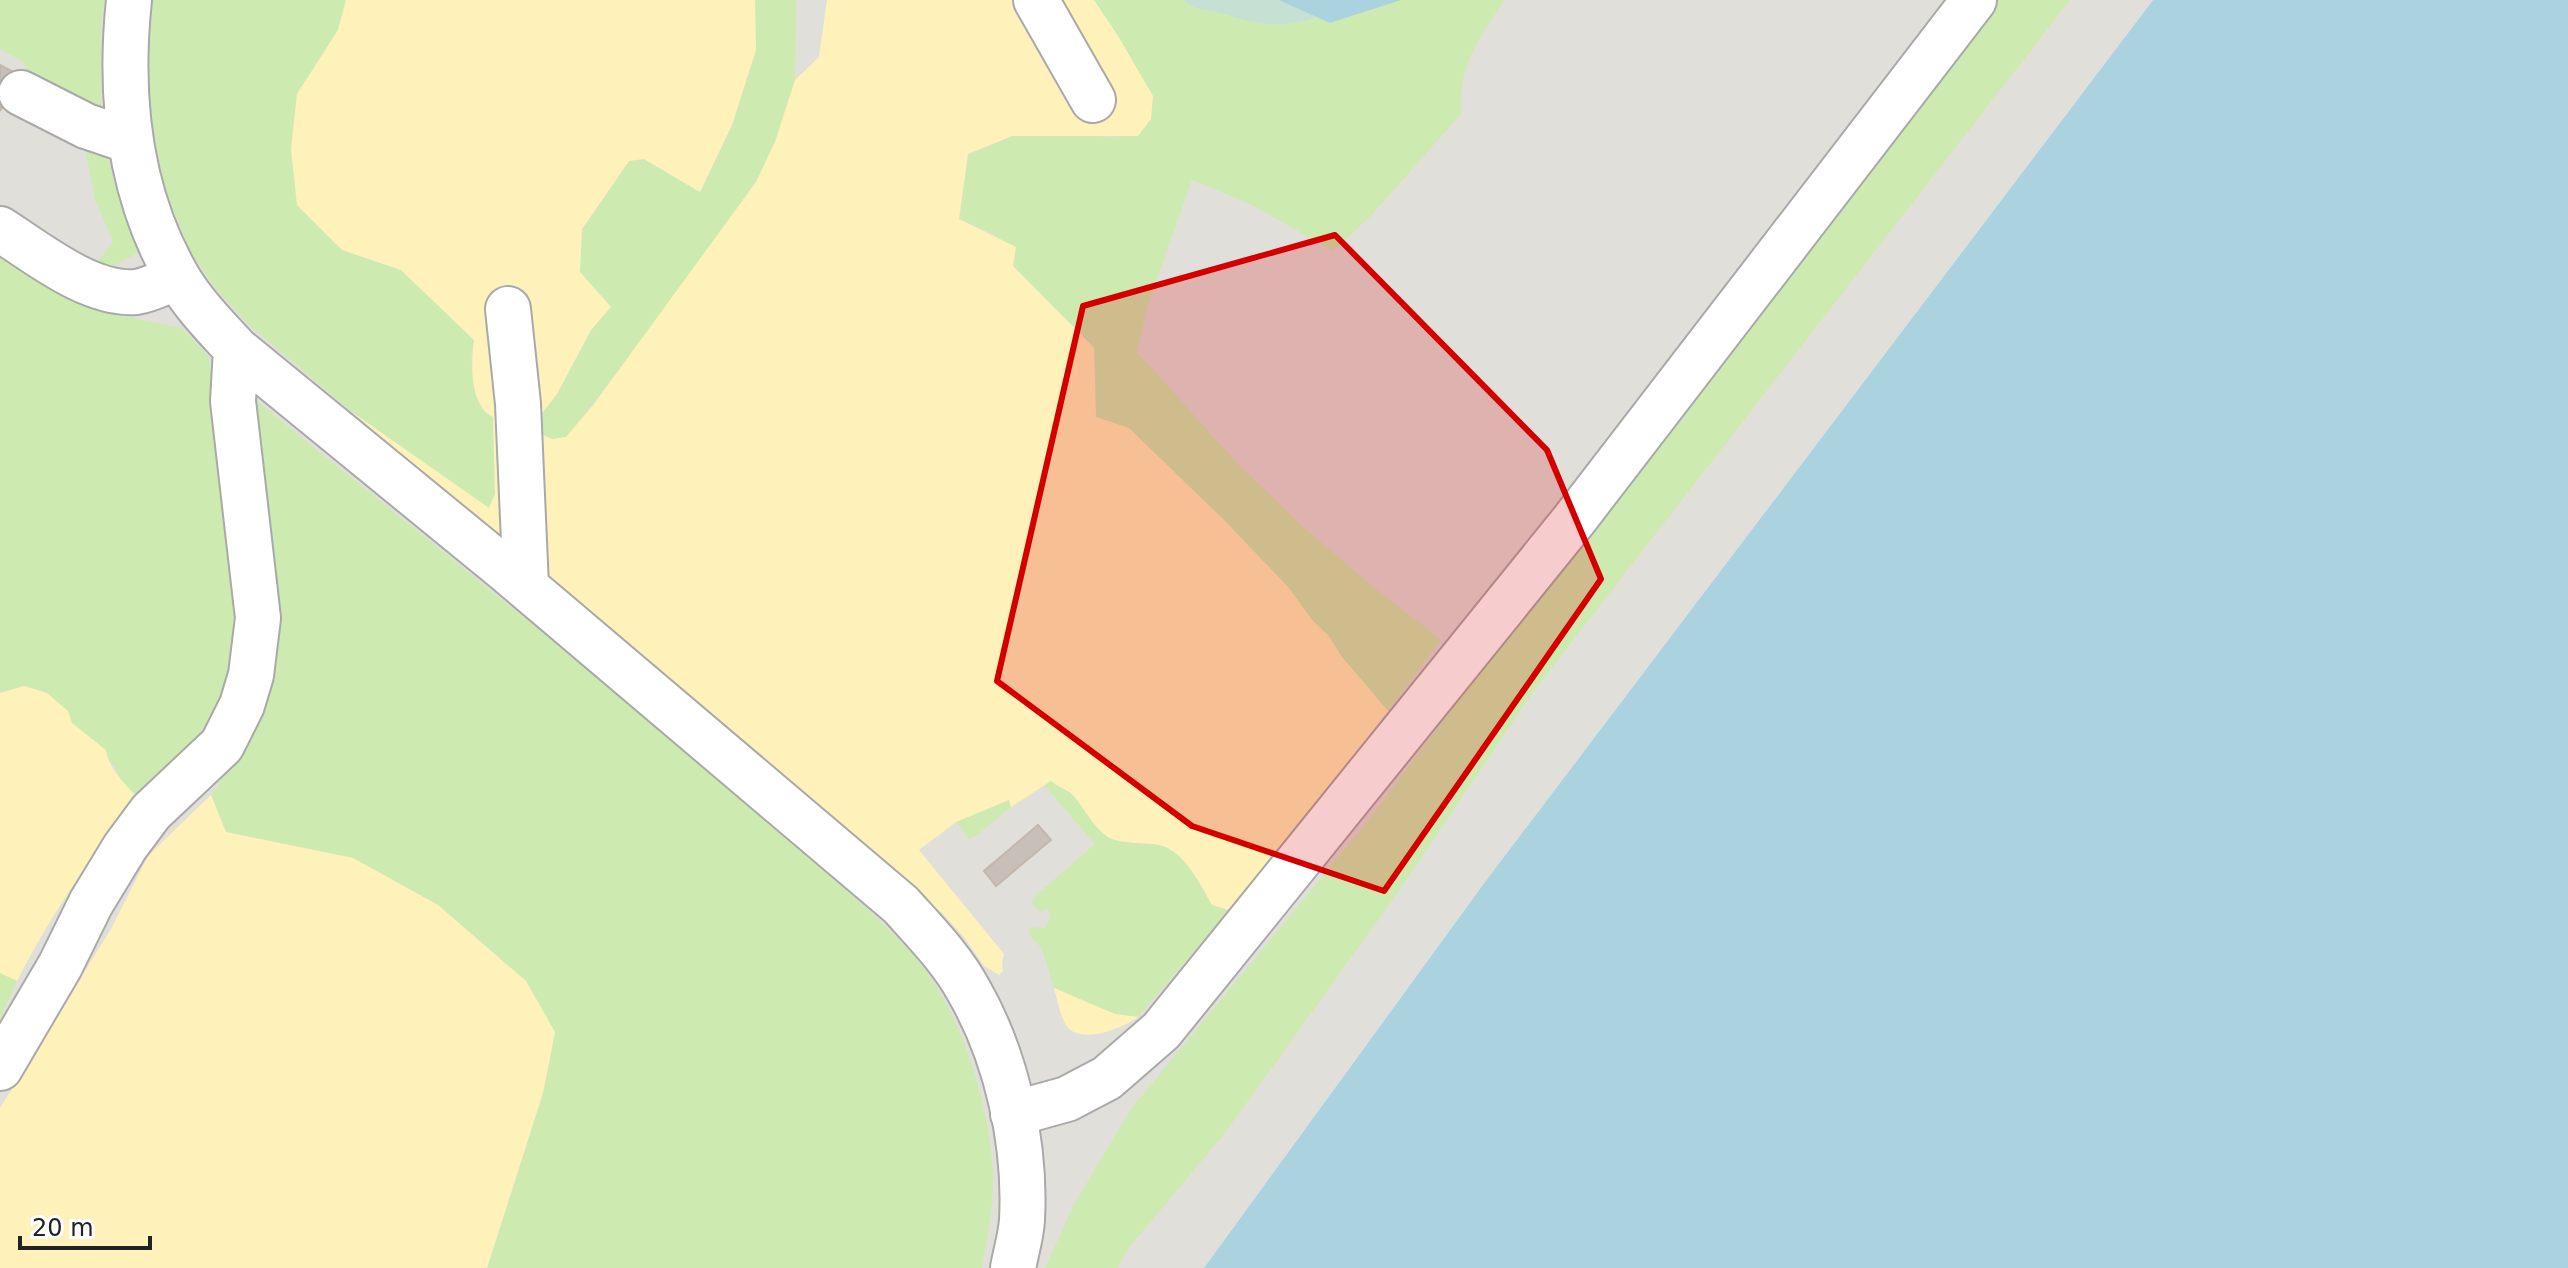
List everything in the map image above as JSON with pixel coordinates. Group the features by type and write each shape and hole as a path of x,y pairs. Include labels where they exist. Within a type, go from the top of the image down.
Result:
{"lane":[{"path":"129,0 124,48 127,122 137,180 177,277 200,311 236,349 526,587 901,905 969,989 990,1032 1013,1114 1022,1167 1022,1222 1013,1268"},
{"path":"1036,0 1093,100"},
{"path":"1013,1114 1067,1099 1107,1078 1161,1031 1574,520 1974,0"},
{"path":"21,93 86,126 130,141"},
{"path":"0,229 77,278 112,289 133,292 177,277"},
{"path":"508,309 518,404 526,587"},
{"path":"0,1068 125,847 151,812 222,745 247,690 258,618 233,401 236,349"}],"highlighted area":[{"path":"1335,235 1547,450 1601,579 1384,891 1192,826 997,681 1083,306"}],"shaded area":[{"path":"0,0 2153,0 1485,882 1204,1268 0,1268"}],"green space":[{"path":"0,0 105,0 101,24 101,108 95,112 25,73 25,63 0,49"},
{"path":"150,0 346,0 338,30 297,94 342,250 401,270 474,340 471,360 481,406 484,412 493,416 495,494 488,508 352,412 249,325 215,288 189,249 162,181 147,103 146,22"},
{"path":"755,0 796,0 795,80 775,142 756,182 647,334 567,437 552,439 541,434 542,413 557,394 591,330 611,307 580,272 582,229 629,161 643,159 700,192 732,125 756,50"},
{"path":"1094,0 1504,0 1478,41 1467,66 1461,114 1369,218 1333,251 1252,205 1192,180 1148,304 1137,352 1237,463 1302,526 1441,640 1388,711 1289,588 1224,520 1129,429 1096,417 1094,347 1013,266 995,235 959,219 968,155 1012,136 1056,134 1116,137 1118,36"},
{"path":"1184,0 1362,0 1296,23 1268,24 1199,9"},
{"path":"1986,0 2070,0 1536,688 1391,902 1225,1133 1127,1250 1118,1268 1045,1268 1074,1204 1131,1109 1367,822"},
{"path":"83,140 111,163 138,253 115,265 96,264 93,261 101,257 113,242 95,199"},
{"path":"0,247 107,313 182,328 209,357 241,623 228,679 208,721 178,758 138,798 121,780 115,767 72,723 68,711 47,693 24,686 0,693"},
{"path":"252,397 674,742 841,886 914,956 931,978 954,1019 972,1065 985,1114 993,1187 982,1268 487,1268 543,1093 555,1032 526,981 438,905 353,858 226,832 211,795 240,754 272,688 274,613"},
{"path":"1051,781 1072,794 1108,837 1168,848 1191,869 1212,905 1229,910 1138,1017 1115,1014 1054,988 1042,949 1028,933 1030,927 1045,928 1051,915 1046,908 1041,913 1032,903 1035,896 1095,844 1044,785"},
{"path":"1009,800 1011,807 969,839 956,822"},
{"path":"0,973 17,981 0,1019"}],"sand":[{"path":"346,0 755,0 756,50 732,125 700,192 644,159 629,161 582,229 580,272 611,307 591,330 557,394 542,413 541,434 552,439 566,437 594,404 756,182 775,142 795,80 819,57 827,0 1094,0 1153,96 1151,119 1138,136 1012,136 968,154 959,219 1016,247 1013,266 1094,348 1096,417 1129,428 1224,520 1289,588 1388,711 1316,805 1229,910 1212,905 1191,869 1168,848 1108,837 1072,794 1051,781 1011,807 1009,800 956,822 919,850 1004,954 1003,971 999,975 984,966 942,913 890,872 772,766 352,412 489,508 495,494 493,417 479,403 473,383 474,340 401,270 342,250 297,205 291,149 297,94 338,30"},
{"path":"24,686 47,693 68,711 72,723 106,750 114,769 138,798 73,886 17,981 0,973 0,693"},
{"path":"211,795 226,832 353,858 438,905 526,981 555,1032 543,1093 487,1268 0,1268 0,1108 111,929 148,856"},
{"path":"1054,988 1115,1014 1138,1017 1102,1033 1091,1035 1072,1031 1060,1012"}],"water":[{"path":"1279,0 1401,0 1330,23"},
{"path":"2153,0 2568,0 2568,1268 1204,1268 1485,882"}],"building":[{"path":"0,65 19,75 0,111"},
{"path":"1038,825 1051,840 996,886 984,871"}]}
